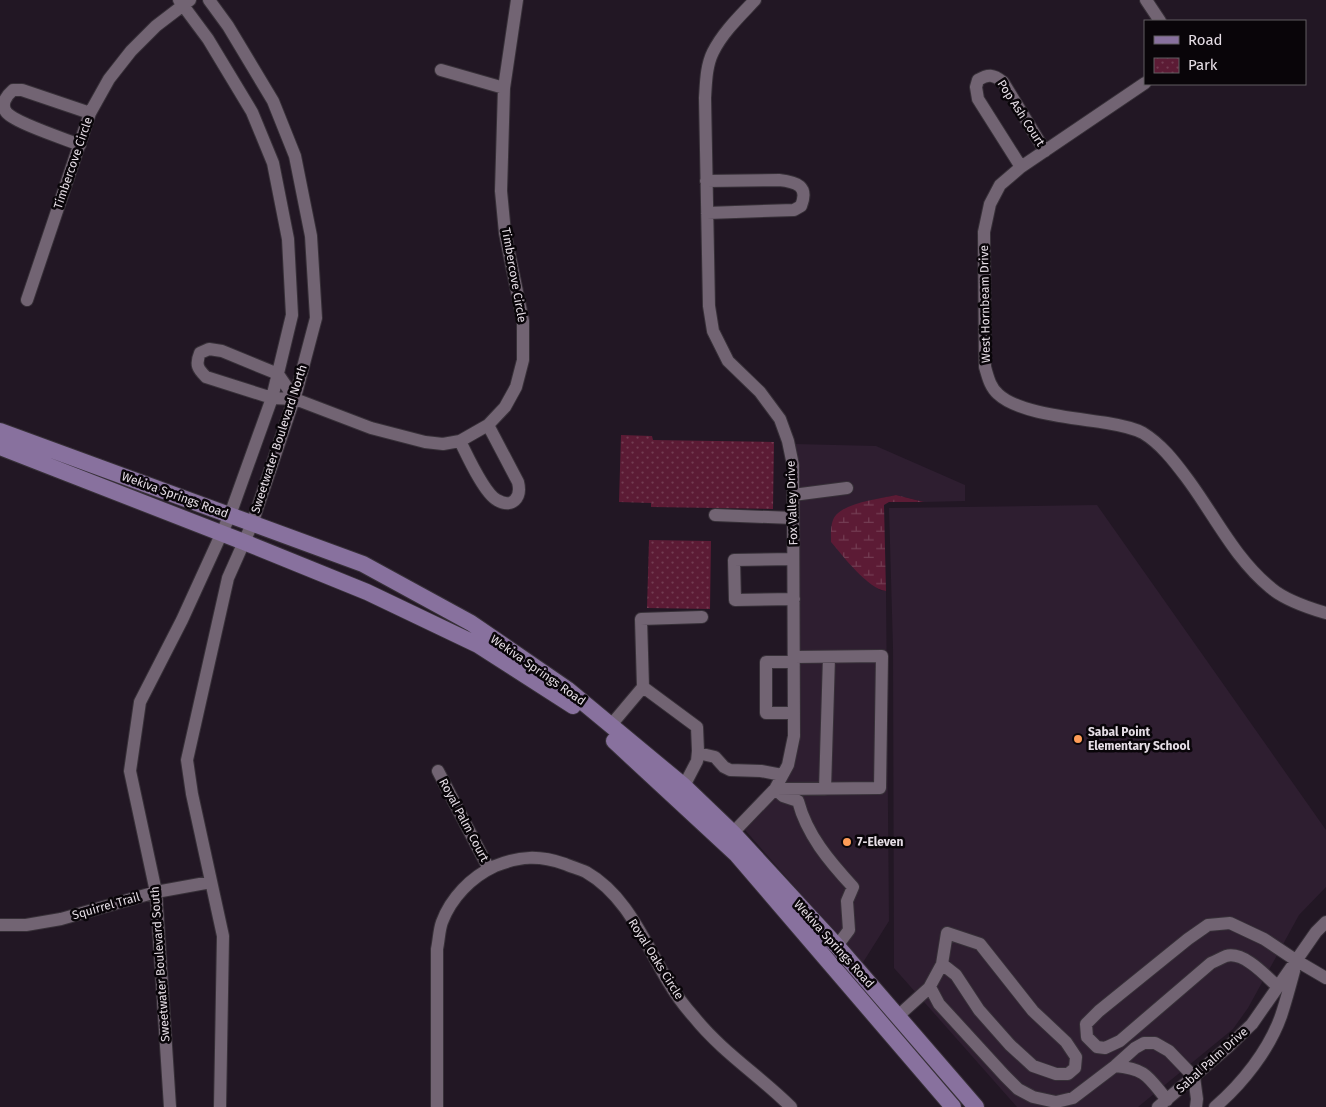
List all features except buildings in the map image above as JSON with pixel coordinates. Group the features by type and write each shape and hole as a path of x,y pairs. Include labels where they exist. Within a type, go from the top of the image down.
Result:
{"main road":[{"name":"Wekiva Springs Road","path":"0,431 363,564 471,623 567,689 684,786 728,838 737,855 954,1107"},
{"name":"Wekiva Springs Road","path":"0,447 367,592 478,645 582,711 728,838 837,946 976,1107"}],"street":[{"name":"Sweetwater Boulevard North","path":"209,0 228,26 273,101 296,156 311,236 316,318 295,398 252,524 244,542"},
{"name":"Timbercove Circle","path":"295,398 371,428 425,442 443,444 460,441 488,425 504,406 516,387 523,360 523,321 505,233 502,190 504,88 517,0"},
{"name":"Fox Valley Drive","path":"728,838 775,789 788,765 794,736 793,465 788,441 780,419 760,392 728,361 713,332 709,306 705,98 708,70 713,52 730,26 755,0"},
{"path":"1146,0 1159,20"},
{"name":"Sweetwater Boulevard North","path":"184,2 252,112 273,163 288,239 292,315 272,398 230,515"},
{"name":"Timbercove Circle","path":"26,300 90,113 109,79 131,51 184,2"},
{"path":"441,70 504,88"},
{"name":"Pop Ash Court","path":"1021,167 978,99 976,87 978,80 986,75 995,75 1003,82 1046,151"},
{"name":"West Hornbeam Drive","path":"1144,84 1021,167 1000,185 993,198 984,232 985,367 989,383 1009,403 1030,410 1125,426 1143,433 1169,454 1191,483 1243,561 1272,590 1304,606 1326,613"},
{"path":"80,144 16,120 6,113 3,104 6,96 13,90 22,90 90,113"},
{"path":"276,179 299,175"},
{"path":"706,180 792,181 800,185 804,192 801,206 794,210 707,212"},
{"path":"209,350 222,352 278,374 295,398 272,398 206,376 198,369 197,362 200,354 209,350"},
{"path":"460,441 486,490 496,500 505,503 513,502 518,498 520,491 518,482 488,425"},
{"path":"793,495 847,488"},
{"name":"Sweetwater Boulevard South","path":"170,1107 156,892 130,770 140,702 182,620 230,515"},
{"path":"715,515 793,518"},
{"path":"220,1107 223,936 192,794 188,760 228,578 244,542"},
{"path":"793,559 734,560 735,600 794,599"},
{"path":"611,725 643,687 641,619 702,617"},
{"path":"775,789 880,788 882,656 829,657 766,662 766,713 794,713"},
{"path":"825,789 829,657"},
{"path":"643,687 697,727 697,761 684,786"},
{"path":"698,753 715,758 730,770 761,770 782,775"},
{"name":"Royal Palm Court","path":"438,771 489,869"},
{"path":"775,789 783,796 798,801 803,817 815,840 852,887 846,910 849,930 837,946"},
{"name":"Royal Oaks Circle","path":"437,1107 437,949 442,923 452,903 467,884 489,869 510,860 528,857 554,860 586,872 612,892 640,929 670,984 694,1018 726,1052 792,1107"},
{"name":"Squirrel Trail","path":"0,925 26,925 61,919 156,892 211,882"},
{"name":"Sabal Palm Drive","path":"1163,1104 1252,1024 1316,932 1326,922"},
{"path":"1278,988 1260,969 1240,957 1227,956 1211,963 1120,1041 1105,1048 1097,1047 1087,1037 1086,1024 1099,1011 1208,925 1230,923 1264,939 1326,978"},
{"path":"898,1016 930,987 942,964 947,933 980,944 1033,1011 1066,1042 1076,1057 1076,1068 1068,1074 1056,1074 1033,1066 979,1010 956,975 942,964"},
{"name":"Sabal Palm Drive","path":"1215,1107 1247,1073 1266,1046 1281,1017 1297,961"},
{"path":"930,987 940,1004 1005,1076 1018,1089 1033,1098 1056,1102 1073,1098 1135,1048 1144,1043 1156,1043 1170,1051 1194,1077 1197,1099 1196,1107"},
{"path":"1115,1066 1132,1067 1144,1073 1163,1104"}],"shaded area":[{"path":"795,444 876,446 965,485 965,501 924,502 896,495 864,502 843,556 864,578 880,590 886,591 889,921 862,964 745,830 781,792 793,767 800,738 799,465"},
{"name":"Sabal Point Elementary School","path":"1097,505 1326,830 1326,887 1299,915 1248,1008 1233,1029 1138,1107 1017,1107 894,968 893,648 889,508"}],"green space":[{"path":"621,435 652,436 653,440 774,442 773,509 651,507 651,503 619,502"},
{"path":"896,495 924,502 889,502 884,505 886,591 871,584 842,555 831,542 831,528 836,515 848,507"},
{"path":"649,540 711,541 710,609 647,608"}],"place":[{"name":"Sabal Point Elementary School","path":"1078,739"},
{"name":"7-Eleven","path":"847,842"}]}
